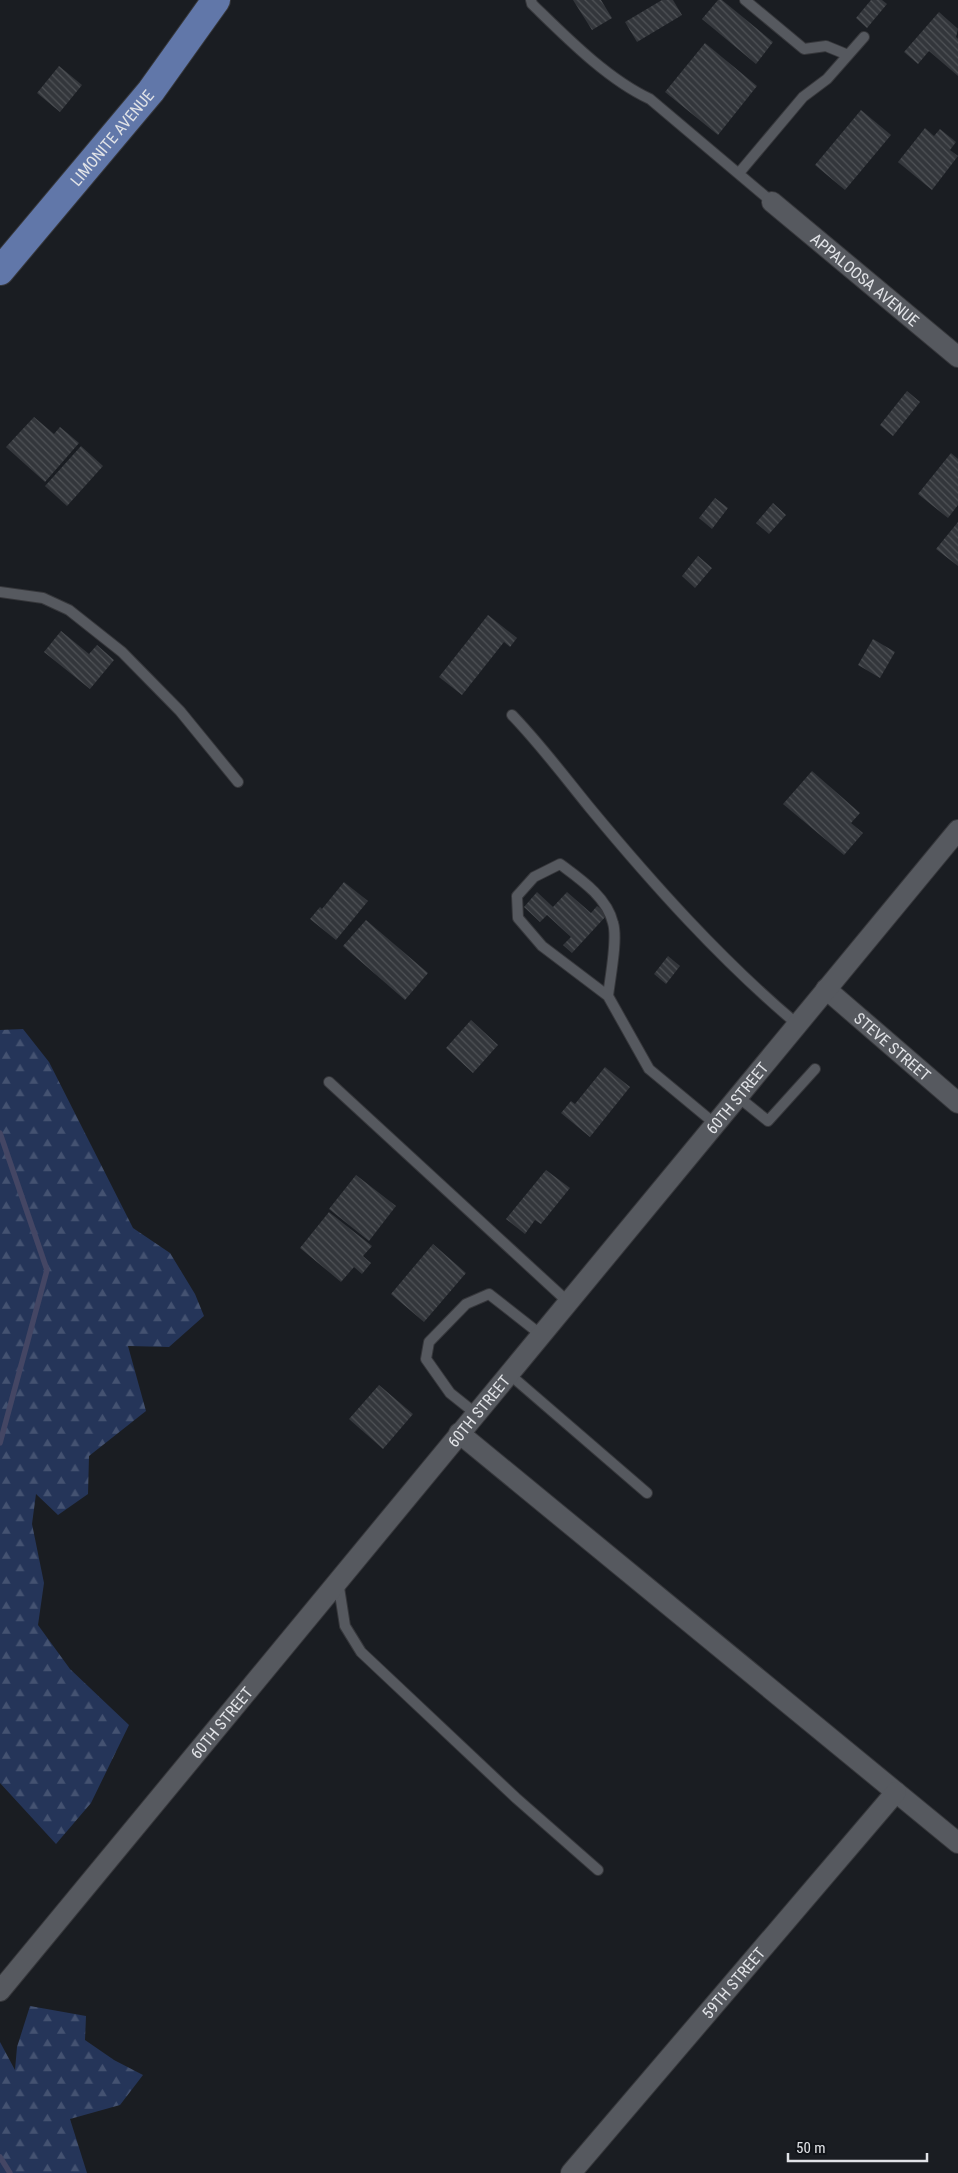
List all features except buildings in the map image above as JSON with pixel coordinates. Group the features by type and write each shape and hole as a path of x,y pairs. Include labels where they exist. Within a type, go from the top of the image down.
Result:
{"main road":[{"name":"LIMONITE AVENUE","path":"0,271 151,91 216,0"}],"street":[{"name":"APPALOOSA AVENUE","path":"772,202 958,357"},
{"name":"60TH STREET","path":"0,1991 567,1301 958,830"},
{"name":"STEVE STREET","path":"826,989 956,1098"},
{"path":"459,1433 958,1843"},
{"name":"59TH STREET","path":"571,2173 896,1792"}],"lane":[{"path":"531,0 532,4 565,36 624,84 650,99 739,172 772,202"},
{"path":"744,0 804,49 826,46 848,55"},
{"path":"739,172 803,96 828,79 864,37"},
{"path":"0,592 43,598 69,610 122,652 180,711 238,782"},
{"path":"512,715 538,742 591,808 669,898 732,964 797,1024"},
{"path":"608,996 614,924 607,907 584,882 560,864 534,877 517,896 518,918 542,946 608,996 649,1069 714,1123"},
{"path":"737,1096 768,1121 815,1070"},
{"path":"329,1082 567,1301"},
{"path":"475,1413 450,1393 426,1359 429,1342 466,1304 488,1294 540,1334"},
{"path":"508,1373 647,1494"},
{"path":"338,1580 345,1626 361,1652 516,1798 598,1870"}],"green space":[{"path":"23,1029 49,1062 133,1228 170,1253 195,1294 204,1316 169,1347 128,1346 146,1411 89,1456 88,1494 58,1515 36,1494 32,1524 44,1583 38,1625 70,1669 129,1725 91,1803 56,1844 0,1783 0,1030"},
{"path":"30,2006 86,2016 85,2040 114,2060 143,2075 120,2105 70,2119 87,2173 0,2173 0,2042 15,2070 17,2047"}],"waterway":[{"path":"0,1133 47,1270 0,1443"},
{"path":"0,2157 10,2173"}]}
